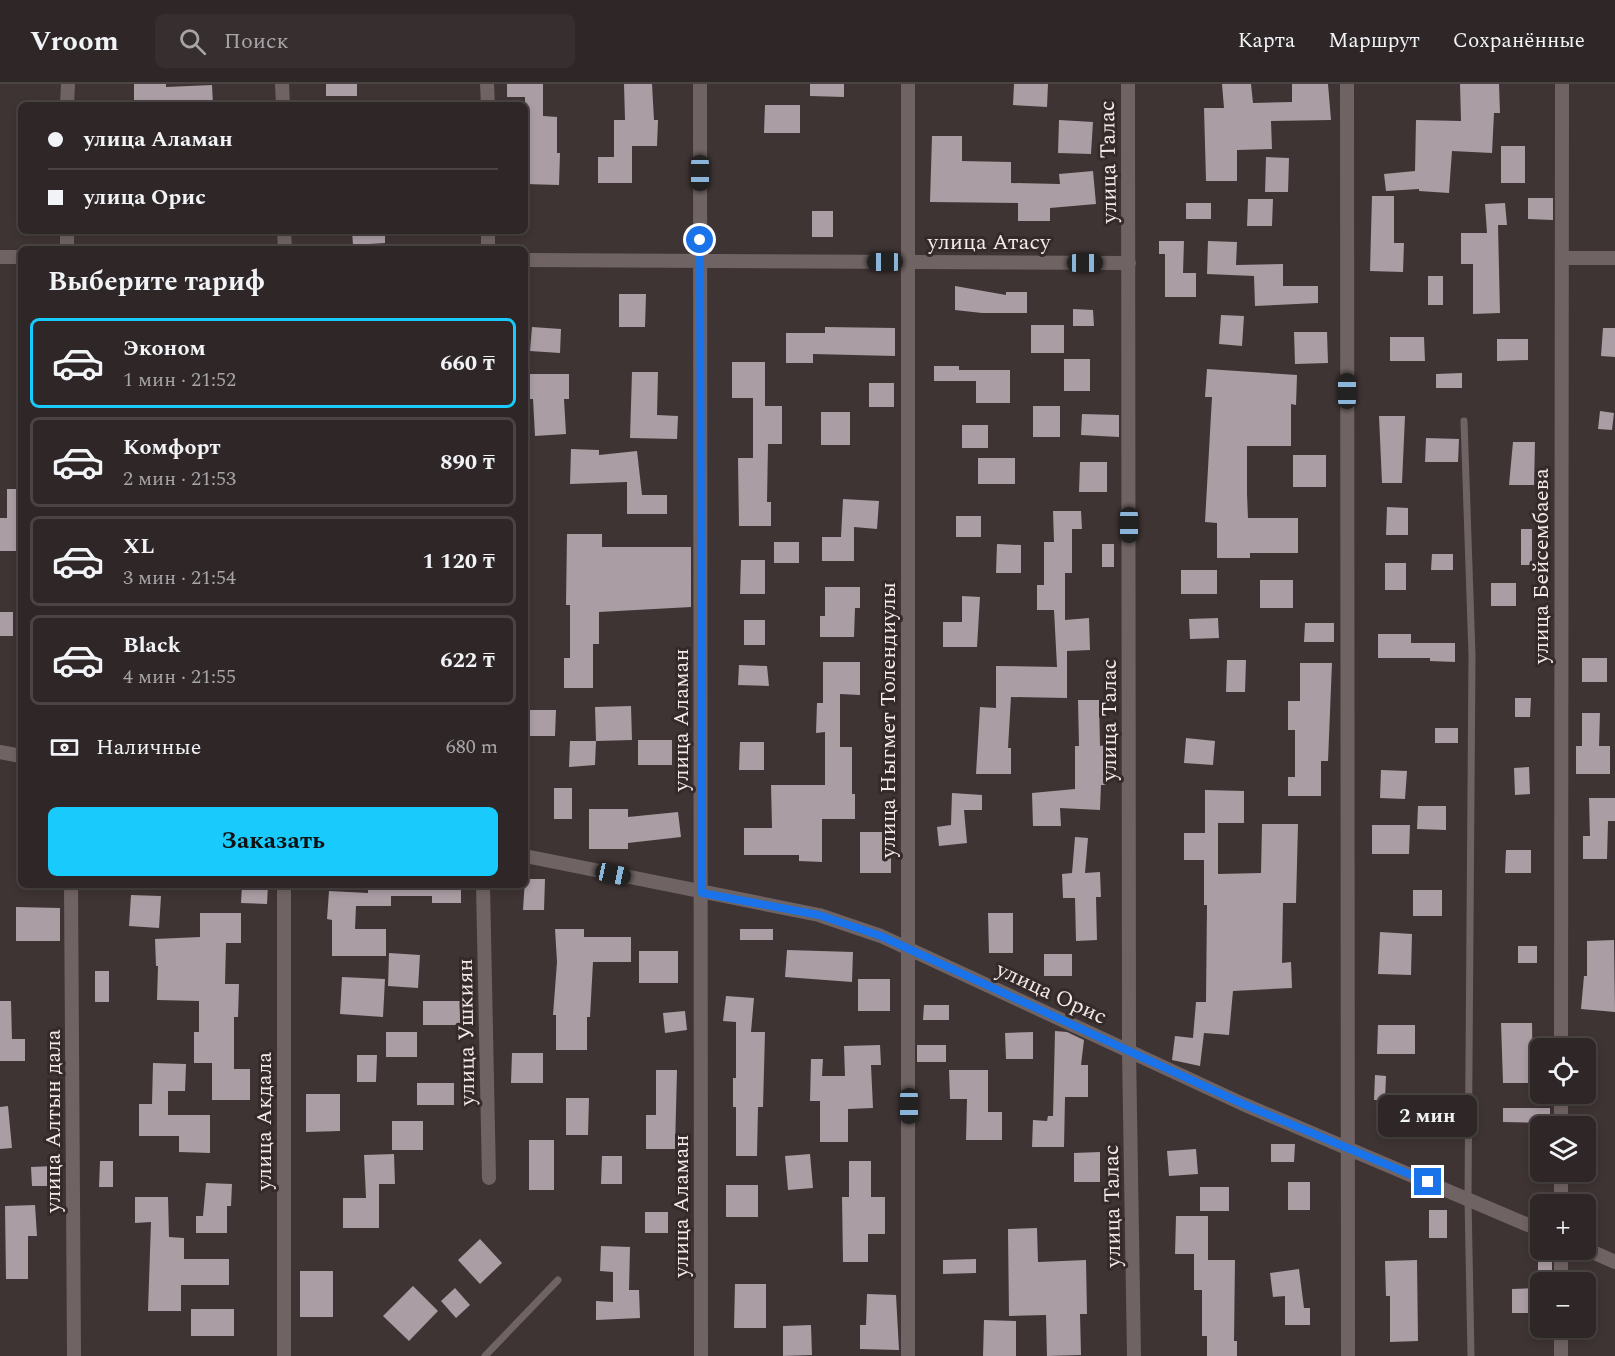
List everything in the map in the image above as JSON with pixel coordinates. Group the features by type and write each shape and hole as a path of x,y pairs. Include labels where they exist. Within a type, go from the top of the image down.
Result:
{"street":[{"path":"68,84 68,102"},
{"path":"282,84 283,102"},
{"path":"488,84 488,102"},
{"name":"улица Аламан","path":"700,84 701,1356"},
{"name":"улица Ныгмет Толендиулы","path":"908,84 908,1356"},
{"name":"улица Талас","path":"1128,84 1129,1051 1134,1356"},
{"path":"1347,84 1348,1356"},
{"name":"улица Бейсембаева","path":"1561,1038 1562,84"},
{"path":"0,257 18,257"},
{"path":"1562,258 1615,258"},
{"name":"улица Атасу","path":"528,260 1129,263"},
{"path":"0,752 18,755"},
{"name":"улица Орис","path":"528,857 819,915 909,948 1243,1104 1530,1226"},
{"name":"улица Алтын дала","path":"71,888 74,1356"},
{"name":"улица Акдала","path":"284,888 284,1356"},
{"name":"улица Ушкиян","path":"483,888 489,1178"},
{"path":"1596,1253 1615,1262"},
{"path":"1561,1338 1561,1356"}],"lane":[{"path":"1464,421 1472,655 1467,1199 1471,1356"},
{"path":"485,1356 558,1280"}],"building":[{"path":"134,84 166,84 166,87 212,85 213,102 134,102"},
{"path":"326,84 357,84 357,96 326,96"},
{"path":"507,84 543,84 543,116 557,117 557,153 560,153 559,185 528,184 528,102 525,102 525,97 507,97"},
{"path":"624,84 652,84 654,120 658,120 657,146 632,146 632,183 598,183 598,157 614,157 614,120 625,120"},
{"path":"810,84 844,84 844,97 810,96"},
{"path":"1014,84 1048,84 1047,107 1013,105"},
{"path":"1222,84 1251,84 1253,103 1292,102 1292,84 1328,84 1331,120 1271,121 1272,149 1237,150 1237,181 1206,181 1204,108 1224,108"},
{"path":"1460,84 1499,84 1500,113 1494,113 1492,153 1452,151 1449,193 1419,191 1419,189 1386,191 1384,174 1415,171 1416,120 1461,121"},
{"path":"765,105 800,105 800,133 764,133"},
{"path":"1059,120 1093,122 1091,154 1058,153"},
{"path":"932,136 962,136 962,161 1011,162 1011,183 1060,184 1059,174 1093,171 1096,204 1050,208 1050,221 1018,221 1018,203 930,202"},
{"path":"1501,146 1525,146 1525,183 1501,183"},
{"path":"1266,157 1289,158 1288,192 1265,192"},
{"path":"1372,196 1394,196 1394,243 1404,243 1403,272 1370,271"},
{"path":"1528,198 1553,198 1553,220 1528,219"},
{"path":"1248,199 1273,199 1272,226 1247,226"},
{"path":"1186,203 1211,203 1211,219 1186,219"},
{"path":"1505,203 1507,225 1498,225 1500,313 1473,314 1473,264 1461,264 1461,233 1487,233 1485,204"},
{"path":"812,211 833,211 833,237 812,237"},
{"path":"352,234 385,234 385,243 353,245"},
{"path":"1159,241 1184,241 1183,273 1196,273 1196,297 1165,297 1165,254 1159,254"},
{"path":"1208,241 1237,242 1236,265 1283,264 1283,286 1318,286 1318,303 1255,306 1254,276 1207,274"},
{"path":"1428,276 1443,276 1443,305 1428,305"},
{"path":"955,286 1006,295 1006,292 1027,292 1027,313 982,313 955,310"},
{"path":"619,294 646,294 645,327 619,327"},
{"path":"1073,309 1093,310 1094,326 1073,326"},
{"path":"1221,315 1244,316 1242,346 1219,344"},
{"path":"1031,325 1064,325 1064,353 1031,353"},
{"path":"532,327 561,329 560,353 530,351"},
{"path":"825,327 895,328 895,356 813,354 813,363 786,363 786,333 825,333"},
{"path":"1603,328 1615,328 1615,357 1601,356"},
{"path":"1294,332 1327,332 1328,363 1295,364"},
{"path":"1390,337 1424,337 1425,361 1390,361"},
{"path":"1497,339 1528,339 1528,360 1497,361"},
{"path":"1064,359 1090,359 1090,391 1064,391"},
{"path":"732,362 765,362 765,406 782,406 782,444 768,444 767,502 771,502 771,526 739,526 738,458 753,458 753,398 732,398"},
{"path":"934,366 959,366 959,370 1010,370 1010,403 976,403 976,381 934,381"},
{"path":"1207,369 1297,375 1296,405 1291,404 1291,446 1247,446 1247,494 1248,518 1298,518 1298,553 1250,553 1250,558 1217,558 1217,523 1205,522 1212,397 1205,397"},
{"path":"632,372 658,372 657,415 678,416 677,439 630,438"},
{"path":"1462,373 1462,388 1436,388 1436,374"},
{"path":"529,374 569,374 569,399 564,399 566,434 535,436 533,399 529,399"},
{"path":"869,383 894,383 894,407 869,407"},
{"path":"1033,406 1060,406 1060,437 1033,437"},
{"path":"1600,411 1614,413 1612,430 1598,429"},
{"path":"821,412 850,412 850,445 821,445"},
{"path":"1082,414 1119,415 1119,437 1081,435"},
{"path":"1379,416 1405,416 1402,483 1382,483"},
{"path":"962,425 988,425 988,448 962,448"},
{"path":"1426,438 1459,439 1458,462 1425,462"},
{"path":"1513,442 1535,442 1534,485 1509,485"},
{"path":"571,449 599,450 599,455 637,451 642,495 667,495 667,514 627,514 627,482 570,484"},
{"path":"1293,455 1326,455 1326,487 1293,487"},
{"path":"978,458 1015,458 1015,484 978,484"},
{"path":"1080,462 1107,462 1107,492 1079,492"},
{"path":"7,489 18,489 18,551 0,551 0,518 7,518"},
{"path":"843,499 879,501 877,529 854,527 854,561 822,561 822,537 841,537"},
{"path":"1387,507 1408,508 1408,535 1386,535"},
{"path":"1053,511 1081,511 1082,529 1072,529 1072,573 1065,573 1065,620 1089,618 1090,650 1067,651 1067,698 1011,697 1008,748 1011,748 1011,774 976,774 980,707 996,708 996,666 1057,667 1054,610 1037,610 1037,585 1044,585 1044,542 1054,542"},
{"path":"956,516 981,516 981,537 956,537"},
{"path":"1521,529 1532,529 1532,565 1521,565"},
{"path":"567,534 602,534 602,547 691,547 691,607 599,612 599,644 593,644 593,688 564,688 564,658 570,658 570,605 566,605"},
{"path":"774,542 799,542 799,563 774,563"},
{"path":"997,544 1021,545 1021,573 996,573"},
{"path":"1102,544 1114,544 1114,567 1102,567"},
{"path":"1432,554 1453,554 1453,570 1431,570"},
{"path":"741,560 765,560 765,594 740,594"},
{"path":"1385,563 1406,563 1406,590 1385,590"},
{"path":"1181,570 1217,570 1217,594 1181,594"},
{"path":"1260,580 1293,580 1293,608 1260,608"},
{"path":"1491,583 1516,583 1516,606 1491,606"},
{"path":"825,587 860,587 860,608 855,608 854,637 820,637 820,616 825,616"},
{"path":"962,596 980,597 977,647 943,647 943,622 962,622"},
{"path":"0,612 13,612 13,636 0,636"},
{"path":"1218,618 1219,638 1190,639 1189,619"},
{"path":"744,620 765,620 765,645 744,645"},
{"path":"1305,623 1334,623 1334,642 1304,642"},
{"path":"1378,634 1411,634 1411,643 1455,643 1455,662 1430,661 1430,658 1378,658"},
{"path":"1582,658 1607,658 1607,682 1582,682"},
{"path":"1227,660 1246,660 1245,692 1226,692"},
{"path":"823,662 860,662 860,695 840,694 840,747 852,747 852,794 855,794 855,819 822,819 822,862 799,861 799,855 744,855 744,828 772,828 771,785 825,785 825,732 816,733 817,703 823,703"},
{"path":"1300,663 1332,663 1328,761 1321,761 1321,796 1288,796 1288,777 1295,777 1295,730 1288,730 1288,701 1300,701"},
{"path":"739,665 767,666 769,686 738,685"},
{"path":"1515,698 1531,698 1530,717 1515,717"},
{"path":"1078,700 1099,700 1100,746 1106,745 1106,785 1101,785 1100,810 1060,808 1061,826 1033,826 1032,793 1075,789 1075,746 1079,746"},
{"path":"631,706 632,740 596,741 595,707"},
{"path":"528,710 556,710 555,736 528,736"},
{"path":"1582,713 1600,713 1599,746 1610,746 1610,774 1576,774 1576,746 1582,746"},
{"path":"1435,728 1458,728 1458,743 1435,743"},
{"path":"1186,738 1215,741 1213,765 1184,763"},
{"path":"638,740 672,740 672,765 638,765"},
{"path":"570,741 596,741 595,765 569,767"},
{"path":"740,742 764,742 764,770 739,770"},
{"path":"1529,767 1530,794 1515,795 1514,768"},
{"path":"1381,770 1407,771 1405,799 1380,798"},
{"path":"554,788 572,788 572,819 554,819"},
{"path":"1205,790 1244,791 1244,823 1218,823 1218,874 1261,873 1262,824 1298,824 1296,903 1283,903 1282,963 1291,962 1292,988 1233,991 1229,1035 1204,1033 1200,1066 1172,1060 1175,1036 1193,1038 1196,1002 1206,1002 1207,905 1204,905 1204,860 1184,860 1184,833 1205,833"},
{"path":"952,793 982,795 982,810 964,810 967,843 939,846 937,827 951,825"},
{"path":"1589,798 1615,798 1615,821 1608,821 1607,859 1583,859 1583,836 1590,836"},
{"path":"1418,806 1446,806 1446,830 1417,829"},
{"path":"589,809 628,809 628,817 678,812 681,837 628,843 628,849 589,849"},
{"path":"1372,825 1410,825 1409,854 1372,854"},
{"path":"860,832 891,832 891,873 860,873"},
{"path":"1075,837 1088,838 1085,873 1100,872 1101,897 1096,897 1097,940 1076,941 1075,898 1063,898 1062,874 1072,873"},
{"path":"1506,850 1531,850 1531,873 1505,873"},
{"path":"528,879 545,879 544,910 523,910 524,888 528,888"},
{"path":"242,888 268,888 267,904 241,903"},
{"path":"368,888 461,888 461,903 432,903 432,896 391,896 391,906 356,906 355,929 386,929 386,956 332,956 332,920 327,919 329,891 368,893"},
{"path":"1413,890 1442,890 1442,916 1413,916"},
{"path":"131,895 161,896 159,928 129,926"},
{"path":"16,907 60,908 60,941 16,941"},
{"path":"200,913 241,913 241,943 226,943 225,984 239,984 238,1017 234,1017 234,1069 250,1069 250,1100 212,1100 212,1063 194,1063 194,1032 199,1032 199,1001 157,1000 158,966 156,966 155,939 200,937"},
{"path":"988,913 1013,913 1013,953 989,953"},
{"path":"555,929 584,929 584,937 631,937 631,962 593,962 590,1017 587,1017 587,1050 556,1050 556,1015 553,1015 557,962"},
{"path":"740,929 773,929 773,940 740,940"},
{"path":"1380,932 1412,934 1411,975 1378,974"},
{"path":"1614,940 1615,1012 1581,1009 1584,976 1587,976 1587,941"},
{"path":"1518,946 1537,946 1537,963 1518,963"},
{"path":"787,950 853,952 852,982 785,977"},
{"path":"639,951 678,951 678,983 639,983"},
{"path":"389,953 420,955 418,988 388,986"},
{"path":"1044,954 1072,954 1072,976 1044,976"},
{"path":"95,971 109,971 109,1002 95,1002"},
{"path":"342,977 385,979 383,1017 340,1014"},
{"path":"858,979 890,979 890,1011 858,1011"},
{"path":"726,996 754,998 751,1032 765,1032 763,1107 758,1107 757,1156 736,1156 736,1107 733,1107 733,1078 736,1078 736,1022 723,1021"},
{"path":"0,1001 11,1001 12,1039 25,1039 25,1061 0,1061"},
{"path":"423,1001 465,1001 465,1025 423,1025"},
{"path":"924,1005 949,1005 949,1020 923,1020"},
{"path":"685,1011 687,1030 665,1033 663,1013"},
{"path":"1501,1023 1532,1023 1530,1083 1503,1083"},
{"path":"1378,1025 1415,1025 1415,1054 1377,1054"},
{"path":"1055,1031 1067,1032 1084,1040 1081,1065 1088,1065 1088,1097 1065,1097 1064,1147 1032,1147 1033,1120 1047,1121 1048,1116 1053,1116"},
{"path":"386,1032 417,1032 417,1057 386,1057"},
{"path":"1033,1032 1033,1059 1006,1059 1005,1033"},
{"path":"880,1045 881,1065 871,1065 873,1108 848,1109 848,1142 820,1142 820,1101 810,1101 811,1059 823,1059 822,1076 845,1076 844,1046"},
{"path":"917,1045 946,1045 946,1062 917,1062"},
{"path":"512,1053 543,1053 543,1083 511,1083"},
{"path":"357,1055 377,1055 376,1082 357,1082"},
{"path":"153,1063 186,1064 185,1091 168,1091 168,1115 210,1115 210,1153 179,1152 179,1136 139,1136 139,1104 152,1104"},
{"path":"656,1070 677,1070 675,1149 646,1149 646,1115 656,1115"},
{"path":"949,1070 988,1070 988,1112 1002,1112 1002,1140 966,1140 967,1099 950,1099"},
{"path":"1375,1075 1386,1076 1385,1100 1374,1100"},
{"path":"417,1083 454,1083 454,1105 417,1105"},
{"path":"306,1094 340,1094 340,1131 306,1132"},
{"path":"566,1098 589,1098 588,1135 566,1135"},
{"path":"8,1106 12,1148 0,1149 0,1107"},
{"path":"1503,1108 1550,1108 1550,1116 1530,1116 1530,1123 1503,1122"},
{"path":"392,1121 423,1121 423,1150 392,1150"},
{"path":"529,1140 554,1140 554,1190 529,1190"},
{"path":"1271,1144 1295,1144 1294,1162 1271,1162"},
{"path":"1196,1149 1198,1174 1169,1176 1167,1151"},
{"path":"1100,1152 1100,1182 1074,1182 1074,1153"},
{"path":"394,1154 395,1184 379,1184 379,1228 343,1228 343,1198 366,1198 364,1155"},
{"path":"810,1154 813,1188 788,1190 785,1156"},
{"path":"602,1156 622,1156 622,1184 601,1184"},
{"path":"100,1161 113,1161 113,1187 99,1187"},
{"path":"849,1161 871,1161 871,1197 885,1197 885,1234 868,1234 868,1262 843,1262 842,1197 849,1197"},
{"path":"54,1166 54,1186 32,1186 31,1167"},
{"path":"1288,1182 1310,1182 1310,1210 1288,1210"},
{"path":"206,1183 232,1184 231,1206 227,1206 227,1233 196,1233 196,1216 203,1216"},
{"path":"726,1185 758,1185 758,1217 726,1217"},
{"path":"1200,1187 1229,1187 1229,1211 1200,1211"},
{"path":"135,1197 168,1197 169,1237 184,1238 184,1259 229,1259 229,1285 181,1285 181,1311 148,1311 151,1222 135,1223"},
{"path":"35,1205 37,1236 28,1236 28,1279 6,1279 5,1206"},
{"path":"1429,1210 1447,1210 1447,1238 1429,1238"},
{"path":"645,1212 668,1212 668,1233 645,1233"},
{"path":"1176,1216 1208,1216 1208,1260 1235,1260 1234,1341 1237,1341 1237,1356 1207,1356 1207,1336 1202,1336 1202,1290 1194,1290 1194,1254 1175,1254"},
{"path":"1037,1228 1038,1262 1086,1260 1087,1314 1080,1314 1081,1355 1047,1356 1046,1315 1009,1316 1008,1229"},
{"path":"480,1239 502,1263 480,1284 458,1260"},
{"path":"601,1246 630,1247 629,1290 639,1290 640,1318 596,1320 596,1301 613,1302 613,1272 600,1271"},
{"path":"976,1259 976,1273 943,1274 943,1260"},
{"path":"1417,1260 1418,1341 1390,1342 1390,1296 1386,1296 1385,1261"},
{"path":"1538,1260 1552,1260 1552,1272 1538,1272"},
{"path":"1299,1269 1304,1308 1310,1308 1310,1325 1285,1325 1285,1296 1273,1297 1270,1273"},
{"path":"300,1271 333,1271 333,1317 300,1317"},
{"path":"735,1284 766,1284 766,1328 734,1328"},
{"path":"413,1286 438,1311 409,1341 383,1316"},
{"path":"455,1288 470,1305 456,1318 441,1301"},
{"path":"1530,1288 1530,1313 1512,1313 1512,1289"},
{"path":"867,1294 896,1295 899,1350 860,1349 860,1325 866,1325"},
{"path":"191,1309 234,1309 234,1336 191,1336"},
{"path":"984,1320 1016,1321 1016,1356 983,1356"},
{"path":"811,1325 812,1355 783,1356 783,1326"}],"route":[{"path":"700,240 702,893 819,915 881,936 1243,1104 1428,1182"}]}
